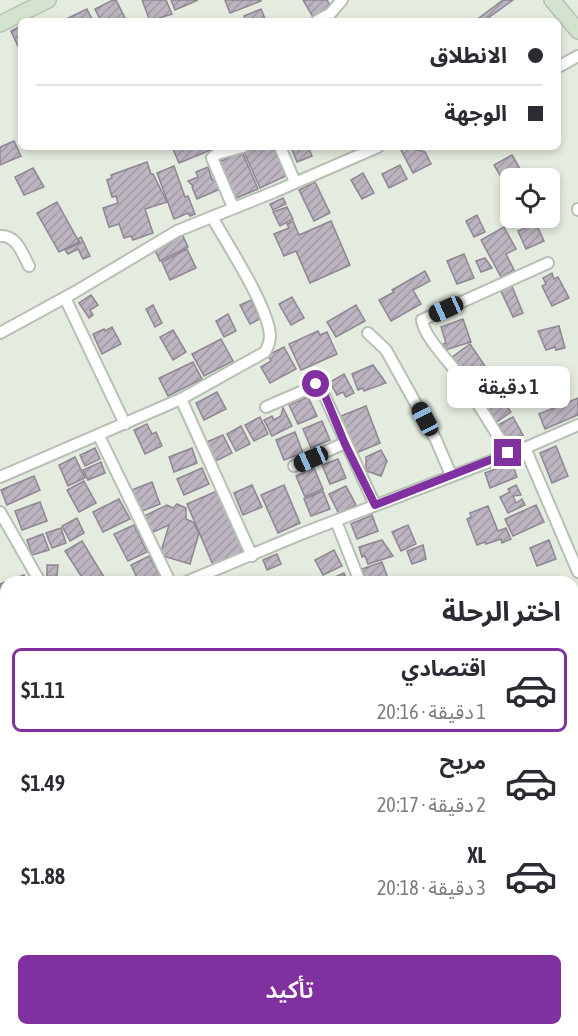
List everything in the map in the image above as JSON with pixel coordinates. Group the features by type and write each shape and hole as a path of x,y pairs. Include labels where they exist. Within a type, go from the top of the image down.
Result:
{"street":[{"path":"0,24 48,0"},
{"path":"322,18 330,14 342,0"},
{"path":"552,0 578,31"},
{"path":"561,65 578,56"},
{"path":"232,150 217,154 212,158 233,207"},
{"path":"281,150 295,182"},
{"path":"0,333 65,298 177,231 371,150"},
{"path":"0,477 181,399 265,352 270,337 261,306 212,217"},
{"path":"0,236 14,239 29,266"},
{"path":"508,453 457,373 429,335 422,320 548,263"},
{"path":"65,298 125,424"},
{"path":"368,333 386,350 430,429 451,475"},
{"path":"266,407 319,384 375,505"},
{"path":"181,399 252,556"},
{"path":"214,576 252,556 578,424"},
{"path":"99,436 167,576"},
{"path":"294,466 345,444"},
{"path":"525,447 578,572"},
{"path":"0,512 37,576"},
{"path":"336,521 358,576"}],"building":[{"path":"116,0 125,18 100,18 95,9"},
{"path":"142,0 166,0 172,14 159,18 149,18"},
{"path":"171,0 198,0 175,10"},
{"path":"225,0 260,0 261,1 230,13"},
{"path":"303,0 327,0 331,7 313,17"},
{"path":"503,0 513,0 488,18 479,18"},
{"path":"87,9 92,18 68,18"},
{"path":"261,9 265,18 245,18 244,16"},
{"path":"18,28 18,46 11,31"},
{"path":"14,141 21,156 0,165 0,147"},
{"path":"173,150 211,150 179,163"},
{"path":"274,150 286,176 260,188 244,152"},
{"path":"292,150 309,150 312,156 297,162"},
{"path":"401,150 425,152 431,164 413,173"},
{"path":"242,152 258,189 234,199 219,162"},
{"path":"512,155 520,168 500,168 500,175 494,165"},
{"path":"147,162 167,202 145,209 153,233 133,240 131,236 124,238 119,224 109,227 103,208 118,203 116,196 112,197 107,180 112,178 111,175"},
{"path":"400,165 407,179 389,188 382,174"},
{"path":"174,166 185,197 188,196 195,214 190,216 188,213 174,219 157,173"},
{"path":"208,167 212,180 215,178 220,189 197,199 193,186 188,181 198,177 196,172"},
{"path":"33,168 44,187 24,195 15,177"},
{"path":"363,173 374,193 362,199 351,180"},
{"path":"315,182 330,213 314,221 299,190"},
{"path":"283,198 286,204 273,210 270,204"},
{"path":"57,202 79,242 59,252 37,213"},
{"path":"287,207 293,219 280,226 273,212"},
{"path":"477,215 485,232 474,237 466,221"},
{"path":"293,221 299,235 331,221 350,265 310,283 296,251 284,256 274,234 289,228 287,224"},
{"path":"505,228 516,249 506,254 514,270 501,277 481,240"},
{"path":"525,228 538,228 544,241 526,249 518,231"},
{"path":"182,234 188,247 160,261 154,248"},
{"path":"81,237 90,256 83,259 78,249 68,254 65,250 80,243 78,239"},
{"path":"187,249 196,268 170,280 162,262"},
{"path":"464,254 474,278 457,284 447,261"},
{"path":"485,258 492,268 481,272 476,261"},
{"path":"425,271 430,281 413,290 421,304 391,321 379,300"},
{"path":"552,273 554,279 558,277 569,298 552,306 542,286 546,284 543,278"},
{"path":"511,284 523,313 513,317 500,289"},
{"path":"91,295 98,305 90,310 93,315 89,318 79,303"},
{"path":"292,297 304,318 291,325 279,304"},
{"path":"251,300 260,319 250,324 240,305"},
{"path":"153,305 162,323 155,327 146,309"},
{"path":"356,305 365,321 336,337 327,322"},
{"path":"228,314 236,331 224,337 216,321"},
{"path":"463,319 471,342 445,350 443,344 446,343 441,327"},
{"path":"559,326 565,348 556,350 555,347 546,350 538,331"},
{"path":"112,327 121,344 102,354 93,334"},
{"path":"173,330 186,352 173,360 160,337"},
{"path":"318,331 320,335 327,332 337,354 301,370 289,344"},
{"path":"221,339 233,361 204,376 192,354"},
{"path":"470,344 485,366 466,379 451,358"},
{"path":"284,347 296,369 270,383 261,367 271,361 268,355"},
{"path":"193,362 202,379 168,396 159,378"},
{"path":"373,365 386,383 364,391 363,388 358,390 352,374"},
{"path":"344,374 354,393 346,397 343,392 337,395 330,382"},
{"path":"488,378 500,397 483,408 471,389"},
{"path":"217,392 226,409 204,420 196,403"},
{"path":"308,397 317,416 298,424 289,405"},
{"path":"501,398 511,412 494,424 484,410"},
{"path":"578,398 578,415 545,429 539,414"},
{"path":"366,406 380,443 356,453 341,416"},
{"path":"283,408 292,426 272,436 264,420 272,416 274,420 281,416"},
{"path":"260,417 268,434 254,441 245,425"},
{"path":"513,417 523,435 505,446 494,427"},
{"path":"322,421 330,440 311,448 303,429"},
{"path":"147,424 152,434 156,432 162,446 145,454 134,430"},
{"path":"241,426 250,444 236,451 227,434"},
{"path":"295,432 303,453 284,460 276,440"},
{"path":"223,435 232,453 216,461 207,442"},
{"path":"556,446 568,476 552,483 540,453"},
{"path":"95,448 100,459 85,466 80,455"},
{"path":"192,448 197,463 174,472 169,457"},
{"path":"381,450 387,461 381,476 366,471 366,457"},
{"path":"75,457 85,478 68,486 59,465"},
{"path":"338,459 346,478 330,484 322,465"},
{"path":"101,462 105,473 88,480 83,470"},
{"path":"512,463 517,477 490,488 485,473"},
{"path":"202,468 209,484 184,495 177,479"},
{"path":"314,468 323,489 305,497 296,476"},
{"path":"34,476 40,490 7,505 1,490"},
{"path":"84,481 96,503 79,512 67,490"},
{"path":"152,482 160,504 140,512 132,490"},
{"path":"252,485 262,507 243,515 234,493"},
{"path":"284,485 300,523 278,533 261,495"},
{"path":"516,485 521,495 513,496 516,503 522,499 525,505 508,513 500,497 510,492 508,489"},
{"path":"346,486 356,505 339,514 329,494"},
{"path":"217,491 244,552 213,565 187,504"},
{"path":"323,491 330,509 311,516 304,499"},
{"path":"119,499 130,519 103,532 93,512"},
{"path":"40,502 47,521 22,530 15,511"},
{"path":"177,504 186,508 186,519 193,522 199,533 190,564 160,555 169,525 151,533 144,516 167,505 173,508"},
{"path":"536,505 544,522 513,536 505,519"},
{"path":"488,506 498,531 506,528 511,539 502,543 501,539 477,545 467,519 471,517 470,513"},
{"path":"372,515 378,531 357,539 351,524"},
{"path":"77,518 84,533 70,541 62,526"},
{"path":"134,525 147,552 128,561 114,534"},
{"path":"408,525 416,544 401,551 392,532"},
{"path":"61,528 66,543 52,548 46,533"},
{"path":"43,534 49,550 32,555 27,540"},
{"path":"382,540 393,556 368,564 365,556 362,557 359,547"},
{"path":"549,540 556,559 537,566 530,548"},
{"path":"82,541 103,576 81,576 65,551"},
{"path":"423,545 426,559 412,564 407,551"},
{"path":"334,550 342,566 323,575 315,560"},
{"path":"277,554 281,564 267,570 263,560"},
{"path":"149,556 160,576 136,576 131,565"},
{"path":"382,562 387,576 364,576 362,569"},
{"path":"47,565 58,565 57,576 47,576"}],"route":[{"path":"316,384 321,386 345,444 375,505 508,453"}]}
